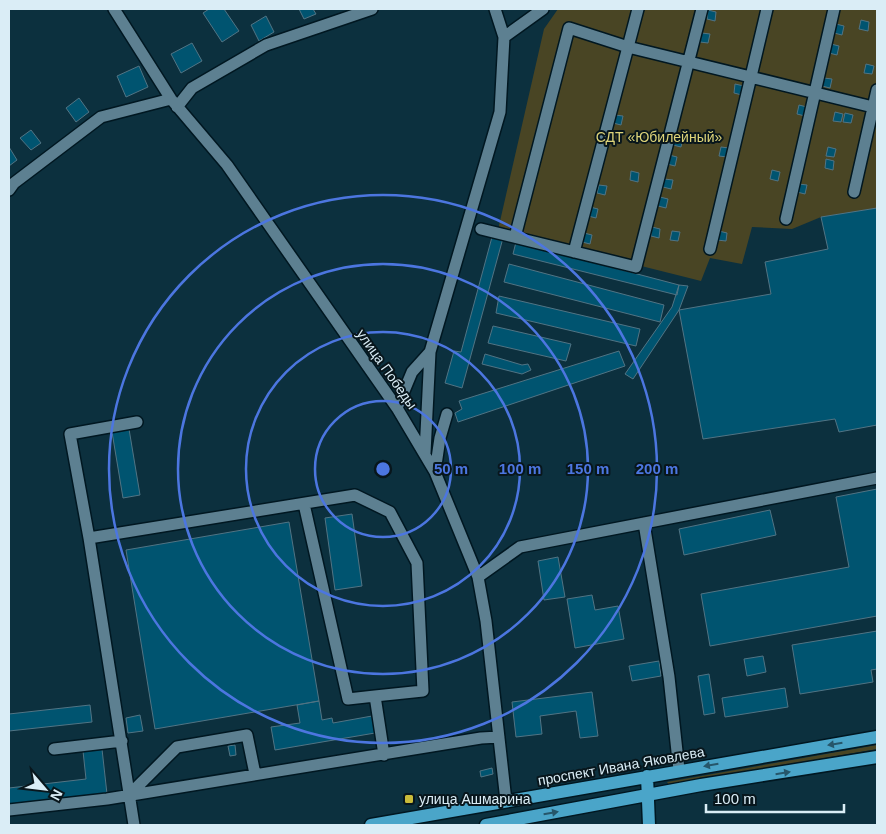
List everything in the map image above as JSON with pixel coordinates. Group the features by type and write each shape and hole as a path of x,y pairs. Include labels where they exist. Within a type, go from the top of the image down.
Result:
{"main road":[{"name":"проспект Ивана Яковлева","path":"371,825 877,737"},
{"path":"486,825 649,795 877,758"},
{"path":"647,776 649,825"}],"street":[{"name":"улица Победы","path":"114,9 174,103 227,165 397,408 435,472 478,577 486,622 506,801"},
{"path":"9,190 14,183 101,117 174,103 192,88 266,45 372,9"},
{"path":"425,453 430,352 500,112 504,37 495,9"},
{"path":"504,37 543,9"},
{"path":"574,252 638,9"},
{"path":"481,229 636,267 702,9"},
{"path":"710,248 768,9"},
{"path":"786,219 834,9"},
{"path":"515,237 570,28 628,47 875,107"},
{"path":"854,192 875,107 877,90"},
{"path":"397,408 412,372 430,352"},
{"path":"435,472 440,438 448,414"},
{"path":"134,825 90,538 70,434 137,422"},
{"path":"478,577 520,546 877,478"},
{"path":"90,538 354,495 390,512 417,563 423,691 348,699 304,504"},
{"path":"644,523 669,677 679,770"},
{"path":"375,696 384,755"},
{"path":"130,794 177,747 247,735 255,774"},
{"path":"9,810 107,799 481,738 499,737"},
{"path":"54,749 122,741"}],"green space":[{"name":"СДТ «Юбилейный»","path":"558,9 877,9 877,208 821,217 792,229 752,227 742,264 710,258 701,281 498,230 544,29"},
{"path":"877,745 877,749 669,785 667,782"}],"building":[{"path":"209,9 224,9 239,31 222,42 203,13"},
{"path":"299,9 313,9 316,14 304,19"},
{"path":"708,10 716,12 715,21 707,19"},
{"path":"266,16 274,32 259,41 251,25"},
{"path":"861,20 869,22 868,31 859,29"},
{"path":"836,24 844,26 842,35 834,33"},
{"path":"702,33 710,34 708,43 700,42"},
{"path":"192,43 202,61 181,73 171,54"},
{"path":"831,44 839,46 837,55 829,53"},
{"path":"866,64 874,66 872,74 864,73"},
{"path":"139,66 148,87 126,97 117,76"},
{"path":"824,78 832,79 830,88 822,86"},
{"path":"735,84 744,86 742,95 734,93"},
{"path":"79,98 89,112 76,122 66,108"},
{"path":"799,105 807,107 805,116 797,114"},
{"path":"835,112 843,114 841,122 833,121"},
{"path":"845,113 853,115 851,123 843,122"},
{"path":"615,115 623,116 621,125 613,123"},
{"path":"31,130 41,143 31,150 20,138"},
{"path":"675,136 683,138 681,147 673,145"},
{"path":"9,147 17,160 9,166"},
{"path":"721,147 729,148 727,157 719,156"},
{"path":"828,147 836,149 834,157 826,156"},
{"path":"669,155 677,157 675,166 667,164"},
{"path":"826,159 834,161 833,170 825,168"},
{"path":"772,170 780,172 778,181 770,179"},
{"path":"631,171 639,173 638,182 630,180"},
{"path":"664,179 673,180 671,189 663,187"},
{"path":"799,184 807,185 805,194 797,192"},
{"path":"599,185 607,186 605,195 597,193"},
{"path":"660,197 668,199 666,208 658,206"},
{"path":"590,207 598,209 596,218 588,216"},
{"path":"877,208 877,425 839,432 835,419 703,439 679,310 771,294 765,262 828,249 821,217"},
{"path":"652,227 660,229 659,238 651,236"},
{"path":"672,231 680,232 678,241 670,240"},
{"path":"719,231 727,233 726,241 717,240"},
{"path":"584,233 592,235 590,244 582,242"},
{"path":"492,237 503,238 462,388 445,383 454,351 461,352"},
{"path":"516,242 679,285 677,295 513,254"},
{"path":"509,264 664,305 660,322 504,282"},
{"path":"679,285 688,286 679,310 633,379 625,374 672,307"},
{"path":"499,296 640,329 636,346 496,313"},
{"path":"493,326 571,344 566,361 488,343"},
{"path":"619,351 625,366 458,422 455,413 462,409 459,401"},
{"path":"485,354 522,365 528,364 531,370 522,374 482,364"},
{"path":"129,429 140,495 123,498 112,432"},
{"path":"877,489 877,616 710,646 701,594 849,567 836,497"},
{"path":"770,510 776,535 684,555 679,529"},
{"path":"352,514 362,586 335,590 325,518"},
{"path":"289,522 319,701 155,729 126,550"},
{"path":"558,557 565,597 544,600 538,561"},
{"path":"592,595 595,610 618,606 624,639 575,648 567,599"},
{"path":"877,631 877,669 871,670 873,682 800,694 792,645"},
{"path":"763,656 766,672 747,676 744,659"},
{"path":"659,661 661,676 632,681 629,666"},
{"path":"709,674 715,713 704,715 698,676"},
{"path":"785,688 788,707 725,717 722,698"},
{"path":"592,692 598,736 580,738 576,711 540,716 542,734 516,737 512,702"},
{"path":"319,701 322,720 332,718 333,723 372,716 375,733 275,750 271,727 300,723 297,705"},
{"path":"90,705 92,722 9,731 9,714"},
{"path":"140,715 143,731 128,733 126,718"},
{"path":"235,745 236,755 230,756 228,746"},
{"path":"102,749 107,794 9,805 9,788 86,779 83,751"},
{"path":"492,768 493,774 481,777 480,771"}],"place":[{"name":"улица Ашмарина","path":"409,799"}]}
